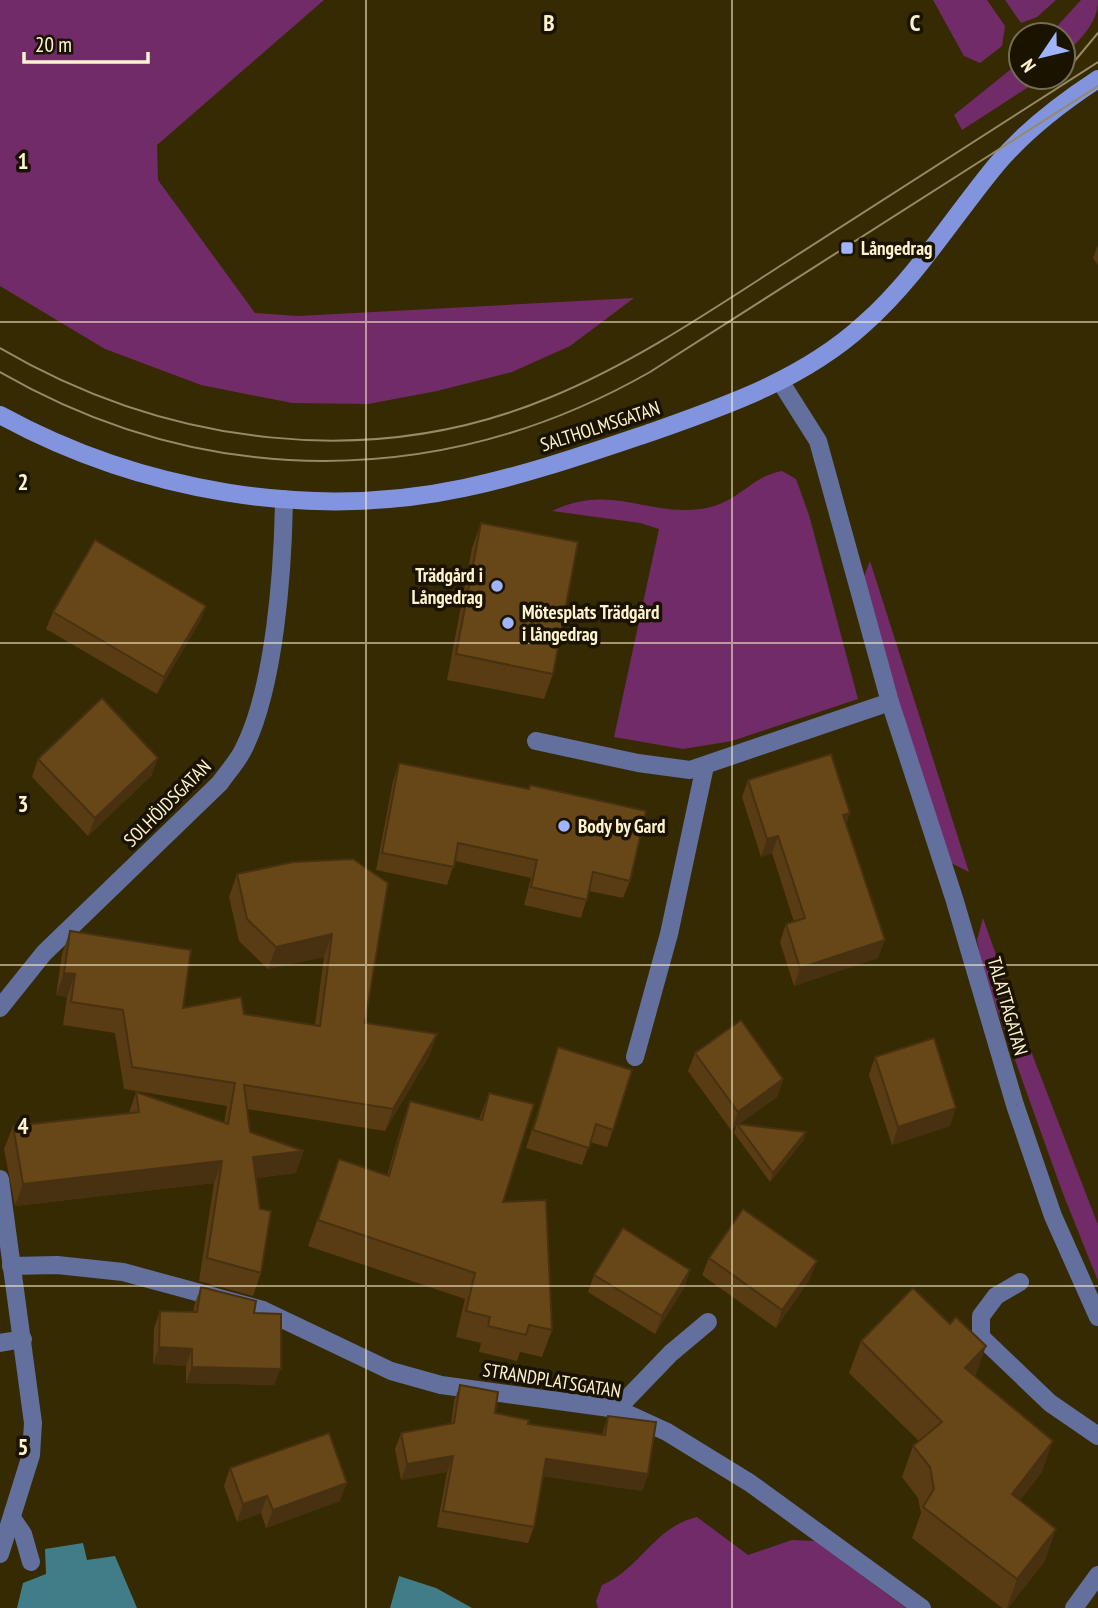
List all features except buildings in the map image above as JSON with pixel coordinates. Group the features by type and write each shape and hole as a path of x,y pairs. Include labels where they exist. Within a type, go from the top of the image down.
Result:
{"street":[{"name":"SALTHOLMSGATAN","path":"0,415 57,443 130,470 212,490 284,499 356,502 461,489 525,473 601,449 780,382 864,324 897,290 1006,155 1063,101 1098,79"},
{"name":"TALATTAGATAN","path":"780,382 818,441 890,702 954,898 1015,1105 1053,1216 1098,1317"},
{"name":"SOLHÖJDSGATAN","path":"0,1009 44,953 220,783 242,753 255,722 264,687 275,621 284,541 284,499"},
{"path":"536,741 672,769 705,766 890,702"},
{"path":"635,1057 669,934 705,766"},
{"path":"0,1179 33,1423 31,1454 0,1554"},
{"name":"STRANDPLATSGATAN","path":"11,1266 57,1265 123,1272 264,1310 391,1371 441,1385 617,1409 667,1432 750,1483 922,1608"},
{"path":"1020,1282 996,1296 981,1316 981,1337 1050,1404 1098,1436"},
{"path":"617,1409 671,1353 708,1322"},
{"path":"0,1343 23,1339"},
{"path":"12,1518 23,1534 31,1562"},
{"path":"1074,1608 1098,1575"}],"shaded area":[{"path":"0,0 324,0 157,145 158,180 255,313 298,316 634,298 570,346 512,372 437,391 368,404 292,403 201,385 105,349 0,286"},
{"path":"933,0 987,0 1005,26 1002,46 980,63 964,56"},
{"path":"1005,0 1056,0 1037,17 1020,21"},
{"path":"1081,0 1098,0 1095,17 1077,41 1077,21 1062,21"},
{"path":"1007,72 1007,91 1022,91 962,130 954,115"},
{"path":"782,471 796,479 809,515 858,699 732,741 683,749 614,737 659,529 640,523 552,511 573,503 592,500 681,510 701,509 725,501 761,479"},
{"path":"870,561 969,872 953,864 944,853 863,579"},
{"path":"983,918 1098,1225 1098,1281 1062,1191 982,968 977,940"},
{"path":"697,1517 748,1555 792,1540 815,1541 906,1608 598,1608 596,1601 602,1585 627,1569 669,1530"}],"water":[{"path":"83,1543 87,1560 115,1556 137,1608 17,1608 23,1583 46,1574 45,1549"},
{"path":"399,1576 436,1588 472,1608 390,1608"}],"tram line":[{"path":"1077,58 1098,33"},
{"path":"0,348 64,381 131,407 200,426 270,437 341,440 412,435 482,421 551,397 646,350 1098,62"},
{"path":"0,372 79,411 160,439 242,455 325,461 408,455 490,439 571,411 650,372 1098,86"}],"place":[{"name":"Långedrag","path":"847,248"},
{"name":"Trädgård i Långedrag","path":"497,586"},
{"name":"Mötesplats Trädgård i långedrag","path":"508,623"},
{"name":"Body by Gard","path":"564,826"}]}
